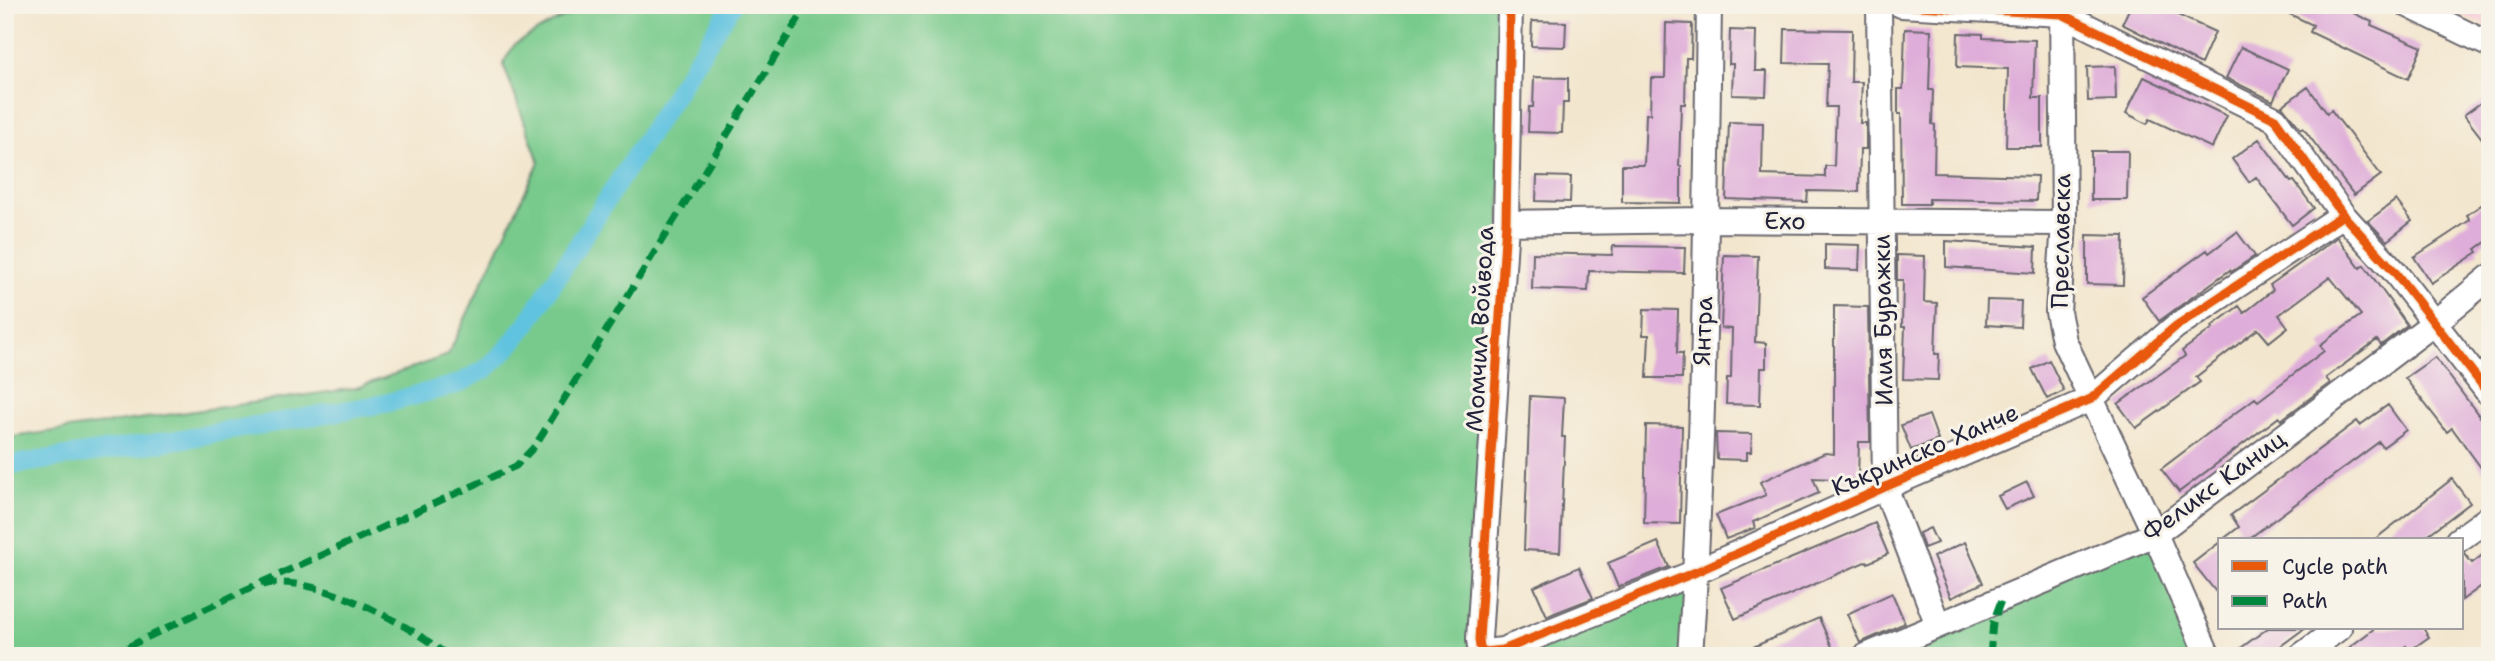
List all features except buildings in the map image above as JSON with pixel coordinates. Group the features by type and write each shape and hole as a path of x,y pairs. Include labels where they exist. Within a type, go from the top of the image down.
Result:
{"street":[{"name":"Момчил Войвода","path":"1484,652 1480,648 1479,639 1506,223 1510,5"},
{"name":"Янтра","path":"1690,656 1696,572 1709,5"},
{"name":"Илия Буражки","path":"1879,5 1885,487 1938,625"},
{"path":"1901,5 2062,9 2275,119 2343,215 2394,271 2490,396"},
{"path":"2408,5 2490,45"},
{"name":"Преславска","path":"2062,9 2064,223 2057,312 2064,341 2155,534 2208,656"},
{"name":"Къкринско Ханче","path":"1484,652 1503,650 1696,572 2091,399 2176,326 2343,215"},
{"name":"Ехо","path":"1506,223 1706,220 2064,223"},
{"name":"Феликс Каниц","path":"1866,656 2155,534 2434,323 2490,277"},
{"path":"2461,538 2490,517"},
{"path":"2301,656 2336,630"}],"shaded area":[{"path":"2442,5 2490,5 2490,28"}],"green space":[{"path":"591,5 1510,5 1480,647 1696,572 1690,656 5,656 5,438 356,388 448,355 539,162 503,63 515,44"},
{"path":"2155,534 2208,656 1866,656"}],"waterway":[{"path":"5,466 387,403 458,384 486,369 508,348 527,324 732,5"}],"marked path":[{"path":"109,656 245,590 516,466 535,446 807,5"},
{"path":"263,585 284,583 334,593 386,616 448,656"},
{"path":"1990,656 1993,622 2002,598"}],"cycle path":[{"path":"1510,5 1506,223 1479,639 1484,652 1503,650 1696,572 2091,399 2176,326 2343,215"},
{"path":"1901,5 2062,14 2275,119 2343,215 2394,271 2490,395"}]}
